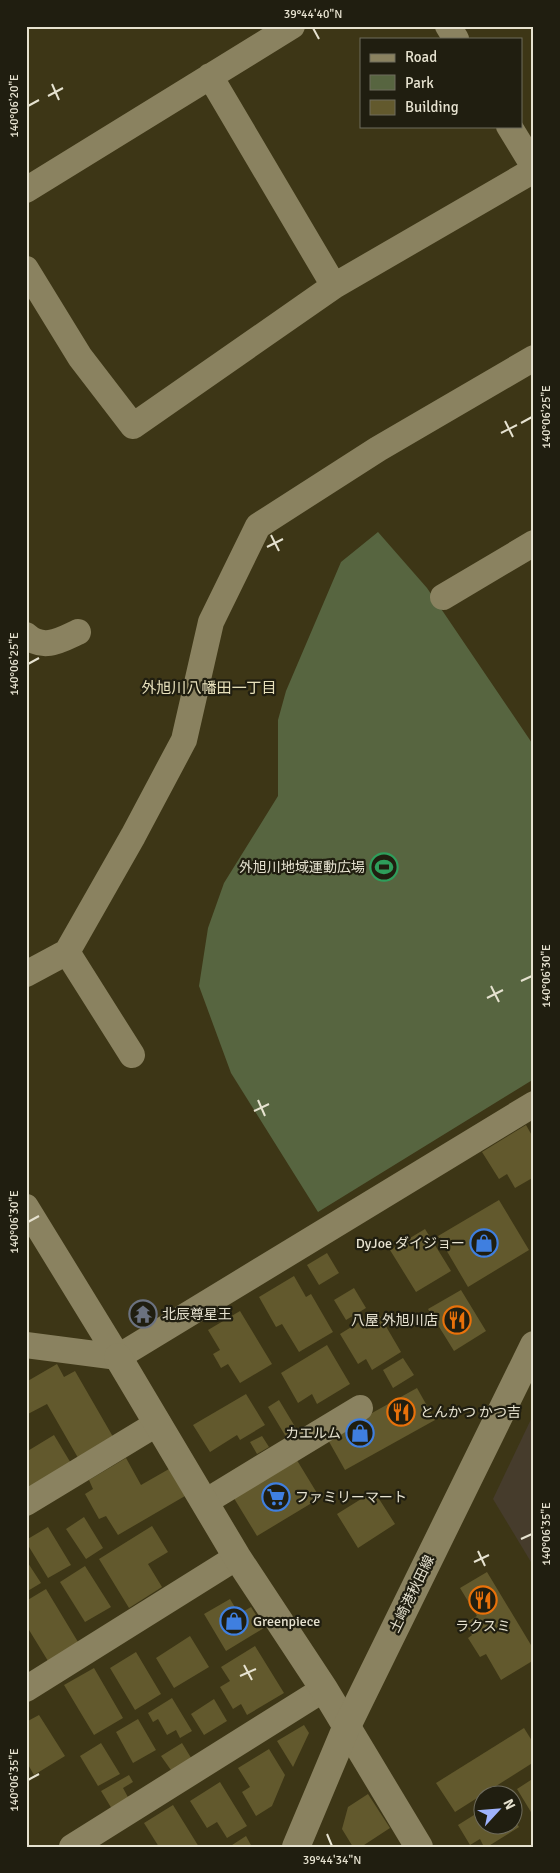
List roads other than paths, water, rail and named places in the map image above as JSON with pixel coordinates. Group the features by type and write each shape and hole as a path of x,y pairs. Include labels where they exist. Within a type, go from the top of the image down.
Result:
{"street":[{"path":"26,190 292,26"},
{"path":"448,26 455,38"},
{"path":"210,76 334,286"},
{"path":"26,269 80,357 133,426 334,286 534,169 510,128"},
{"path":"26,974 66,952 133,836 184,740 211,622 258,526 378,449 534,358"},
{"path":"443,597 534,543"},
{"path":"26,635 32,640 53,644 78,632"},
{"path":"66,952 132,1055"},
{"path":"26,1345 118,1357 534,1104"},
{"path":"26,1207 158,1423 237,1557 324,1689 419,1847"},
{"name":"土崎港秋田線","path":"296,1847 346,1728 534,1345"},
{"path":"204,1502 360,1408"},
{"path":"26,1503 158,1423"},
{"path":"26,1689 237,1557"},
{"path":"72,1847 324,1689"}],"place":[{"name":"外旭川地域運動広場","path":"384,867"},
{"name":"DyJoe ダイジョー","path":"484,1243"},
{"name":"北辰尊星王","path":"143,1314"},
{"name":"八屋 外旭川店","path":"457,1320"},
{"name":"とんかつ かつ吉","path":"401,1412"},
{"name":"カエルム","path":"360,1433"},
{"name":"ファミリーマート","path":"276,1497"},
{"name":"ラクスミ","path":"483,1600"},
{"name":"Greenpiece","path":"234,1621"}],"district":[{"name":"外旭川八幡田一丁目","path":"209,688"}]}
